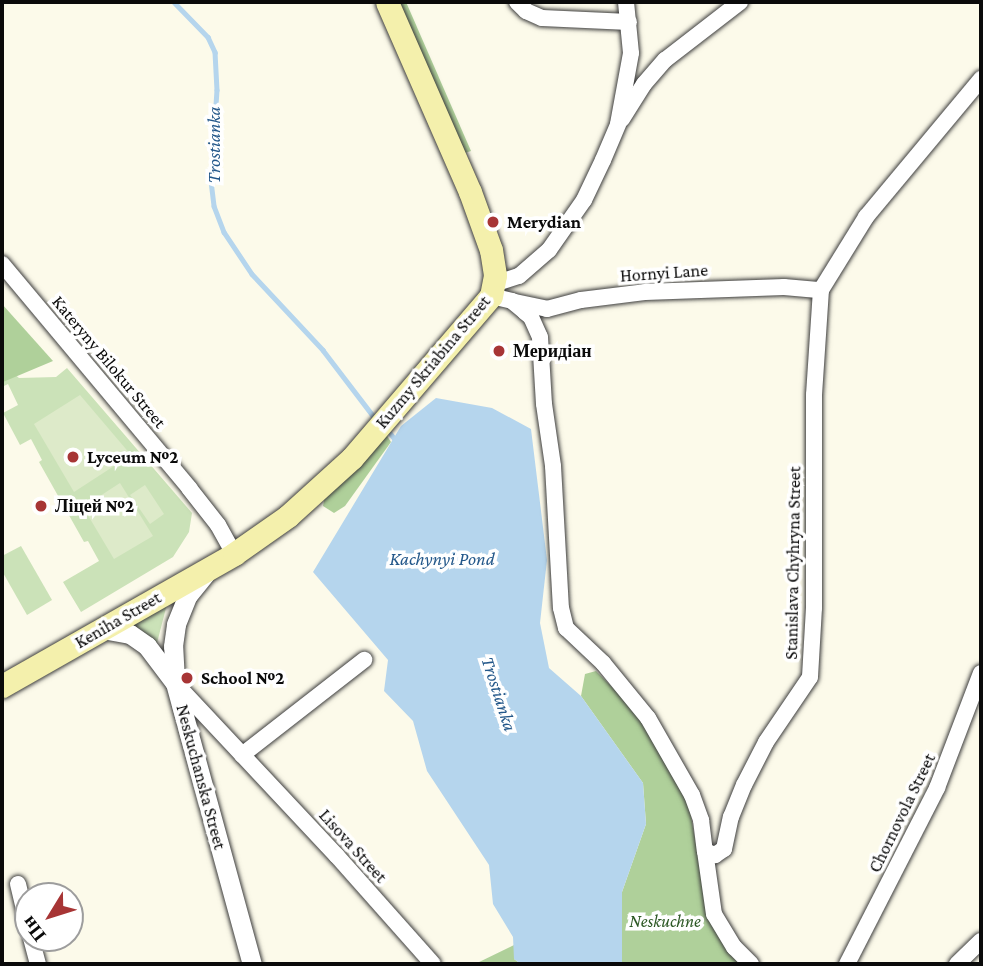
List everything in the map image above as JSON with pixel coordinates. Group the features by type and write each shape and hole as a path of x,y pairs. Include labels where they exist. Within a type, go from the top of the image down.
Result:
{"main road":[{"name":"Kuzmy Skriabina Street","path":"224,559 288,516 352,458 499,294 491,250 470,192 387,2"},
{"name":"Keniha Street","path":"2,686 224,559"}],"street":[{"path":"517,2 526,11 542,18 629,22"},
{"path":"618,124 631,53 626,2"},
{"path":"740,2 659,66 618,124 584,200 555,243 539,261 499,294 531,317 540,337 544,404 553,466 561,608 566,628 627,690 665,744 697,808 714,914 722,930 751,964"},
{"name":"Stanislava Chyhryna Street","path":"705,851 715,855 724,849 731,817 744,785 766,742 810,677 814,395 821,290 866,217 981,79"},
{"name":"Kateryny Bilokur Street","path":"2,264 218,525 224,559"},
{"name":"Hornyi Lane","path":"499,294 547,309 581,300 645,292 784,287 821,290"},
{"path":"175,683 173,654 176,624 188,595 224,559"},
{"name":"Neskuchanska Street","path":"103,629 130,634 147,646 175,683 252,964"},
{"path":"242,755 364,660"},
{"name":"Chornovola Street","path":"847,964 937,788 981,673"},
{"name":"Lisova Street","path":"175,683 433,964"},
{"path":"957,964 981,941"}],"green space":[{"path":"394,2 406,2 471,151 459,155"},
{"path":"2,304 53,361 3,382 2,380"},
{"path":"2,364 19,378 56,377 67,368 192,513 189,532 173,557 81,612 63,582 99,561 88,541 84,542 39,462 42,460 31,439 20,445 3,413 18,405 8,384 2,387"},
{"path":"80,395 131,455 74,492 34,424"},
{"path":"381,435 387,436 391,442 345,506 334,513 323,506 325,496"},
{"path":"120,483 153,536 114,559 83,507"},
{"path":"145,485 164,514 150,524 130,495"},
{"path":"21,546 52,600 27,615 2,571 2,556"},
{"path":"167,604 157,643 132,623"},
{"name":"Neskuchne","path":"596,671 651,726 688,800 707,906 745,964 622,964 622,892 646,824 643,783 581,696 585,674"},
{"path":"514,945 514,959 521,964 475,964"}],"water":[{"name":"Kachynyi Pond","path":"436,398 492,408 531,429 547,560 540,623 549,668 581,696 643,783 646,824 622,892 622,964 521,964 514,959 513,937 493,904 489,865 427,771 413,721 384,691 388,660 313,572 401,426"}],"waterway":[{"name":"Trostianka","path":"174,2 208,37 215,52 217,90 211,181 214,206 224,232 252,274 323,350 374,417"},
{"name":"Trostianka","path":"391,434 397,442"}],"place":[{"name":"Merydian","path":"493,222"},
{"name":"Меридіан","path":"499,351"},
{"name":"Lyceum №2","path":"73,457"},
{"name":"Ліцей №2","path":"41,506"},
{"name":"School №2","path":"187,678"}]}
